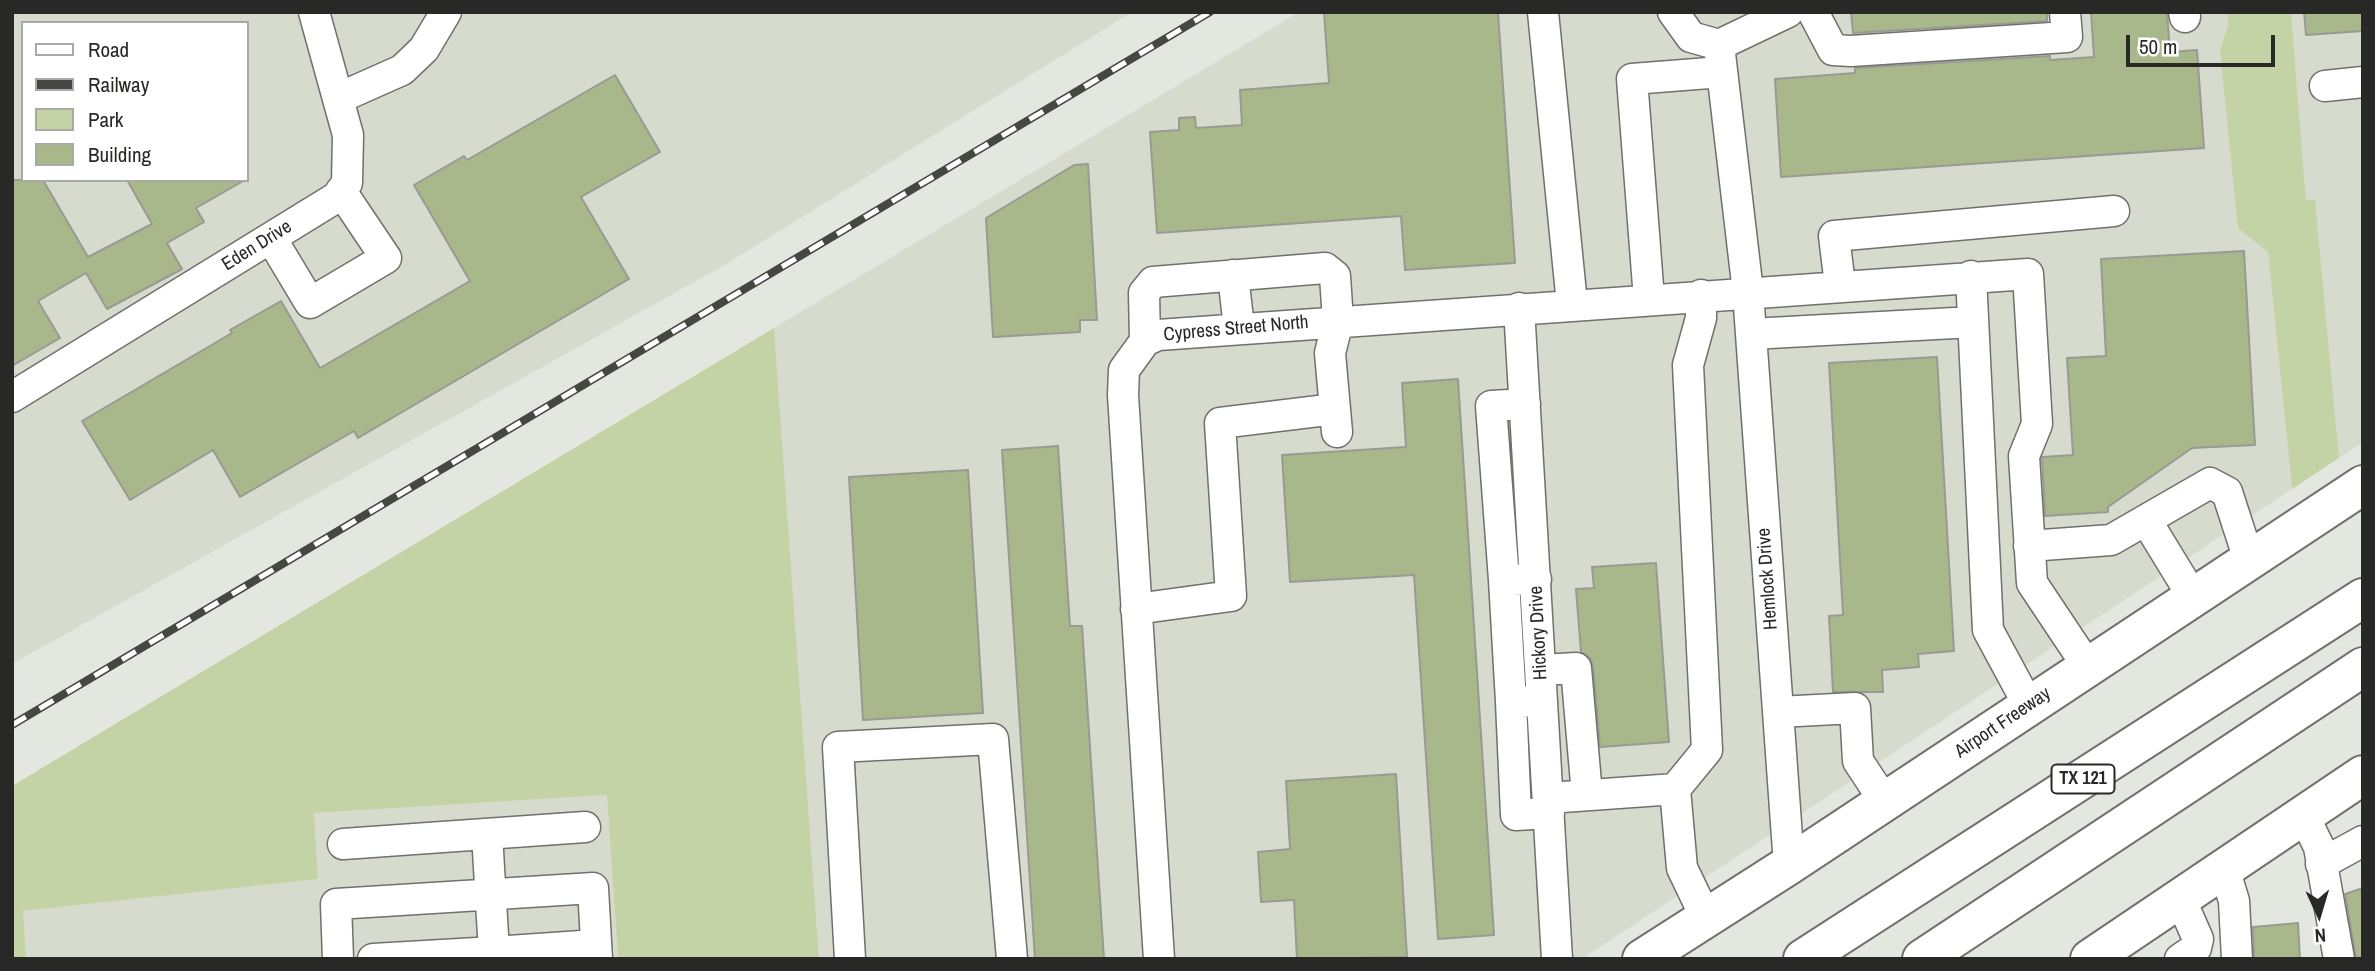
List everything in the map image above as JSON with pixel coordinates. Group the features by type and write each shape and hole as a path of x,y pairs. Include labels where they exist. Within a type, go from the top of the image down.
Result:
{"main road":[{"name":"Airport Freeway","path":"1642,959 1704,916 1789,865 1885,802 2363,485"},
{"name":"TX 121","path":"1803,959 2363,598"},
{"path":"1922,959 2363,667"},
{"path":"2090,959 2363,775"},
{"path":"1668,959 1696,940 1704,916"}],"street":[{"path":"271,238 310,303 386,258 341,191 347,183 350,165 348,135 314,12"},
{"path":"338,98 402,70 424,49 446,12"},
{"path":"1543,12 1572,304"},
{"path":"1673,12 1691,37 1728,41"},
{"path":"1648,299 1632,79 1728,41 1788,12"},
{"path":"1813,12 1833,50 1851,51 2067,37 2065,12"},
{"path":"1728,41 1748,292"},
{"path":"2325,86 2363,82"},
{"name":"Eden Drive","path":"12,397 337,197 341,191"},
{"path":"1854,284 1834,236 2114,211"},
{"path":"1136,609 1231,596 1220,423 1336,421 1330,353 1338,321 1335,276 1325,268 1153,282 1144,293 1145,341"},
{"name":"Cypress Street North","path":"1159,959 1123,394 1124,370 1145,341 1158,335 1177,332 1239,327 2028,274 2037,424 2024,456 2029,546"},
{"path":"1233,275 1239,327"},
{"path":"1971,276 1988,630 2029,706"},
{"name":"Hemlock Drive","path":"1748,292 1789,865"},
{"path":"1701,295 1701,318 1688,365 1707,750 1675,789 1682,867 1704,916"},
{"name":"Hickory Drive","path":"1519,308 1549,805 1554,958"},
{"path":"1751,334 1973,323"},
{"path":"1525,404 1491,406 1504,580 1516,815 1587,795 1675,789"},
{"path":"2088,667 2032,583 2029,546 2111,540 2210,483 2227,492 2249,560"},
{"path":"2146,520 2193,597"},
{"path":"1504,580 1536,579"},
{"path":"1541,670 1577,668 1587,795"},
{"path":"1511,702 1542,701"},
{"path":"1778,712 1856,708 1858,761 1885,802"},
{"path":"850,959 838,747 993,739 1012,959"},
{"path":"2303,814 2319,846 2339,959"},
{"path":"343,844 585,827"},
{"path":"487,834 494,952"},
{"path":"2321,864 2363,841"},
{"path":"2224,868 2234,901 2237,959"},
{"path":"338,959 335,904 593,888 596,952 494,952 373,959"},
{"path":"2180,898 2198,939 2196,948 2180,959"}],"shaded area":[{"path":"12,12 1132,12 728,263 12,664"},
{"path":"1299,12 2227,12 2228,25 2220,51 2268,252 2292,489 1582,959 819,959 774,328"},
{"path":"2291,12 2363,12 2363,442 2339,458 2315,200 2306,201"},
{"path":"607,795 618,959 26,959 22,911 318,879 314,813"}],"green space":[{"path":"2227,12 2291,12 2306,201 2315,199 2339,458 2292,489 2268,252 2238,228 2220,51 2228,25"},
{"path":"774,328 819,959 618,959 607,795 314,813 318,879 23,911 26,959 12,959 12,786"}],"building":[{"path":"1324,12 1498,12 1515,263 1405,270 1401,216 1157,233 1150,132 1179,130 1179,118 1195,117 1196,128 1242,125 1240,90 1329,83"},
{"path":"1851,12 2047,12 2047,21 1853,33"},
{"path":"2091,12 2167,12 2170,52 2197,50 2204,148 1781,177 1775,79 1855,73 1855,68 2050,56 2050,60 2094,57"},
{"path":"2304,12 2363,12 2363,31 2306,35"},
{"path":"615,75 660,152 581,197 629,279 358,438 354,431 240,497 213,450 130,500 82,421 281,301 320,368 470,281 414,185 464,156 467,160"},
{"path":"1088,164 1097,320 1080,320 1080,332 993,337 986,218 1074,165"},
{"path":"12,180 44,182 88,257 152,224 128,182 242,182 196,208 204,222 167,243 182,269 107,309 86,273 38,301 60,338 12,366"},
{"path":"2244,251 2255,445 2192,448 2108,507 2108,512 2045,516 2042,457 2073,455 2067,358 2106,356 2101,259"},
{"path":"1937,357 1954,651 1918,654 1919,667 1882,670 1883,692 1833,692 1829,616 1843,615 1829,363"},
{"path":"1458,379 1494,935 1438,939 1414,575 1290,582 1282,455 1406,447 1402,383"},
{"path":"1058,446 1070,626 1082,626 1104,959 1035,959 1002,450"},
{"path":"968,470 983,713 863,720 849,477"},
{"path":"1656,563 1669,742 1600,747 1593,666 1590,658 1581,652 1576,589 1594,588 1592,567"},
{"path":"1396,774 1407,957 1297,959 1294,900 1261,902 1258,852 1290,849 1286,781"},
{"path":"2363,888 2363,959 2356,959 2345,894"},
{"path":"2298,923 2300,959 2254,959 2253,927"}],"railway":[{"path":"12,725 1210,12"}]}
